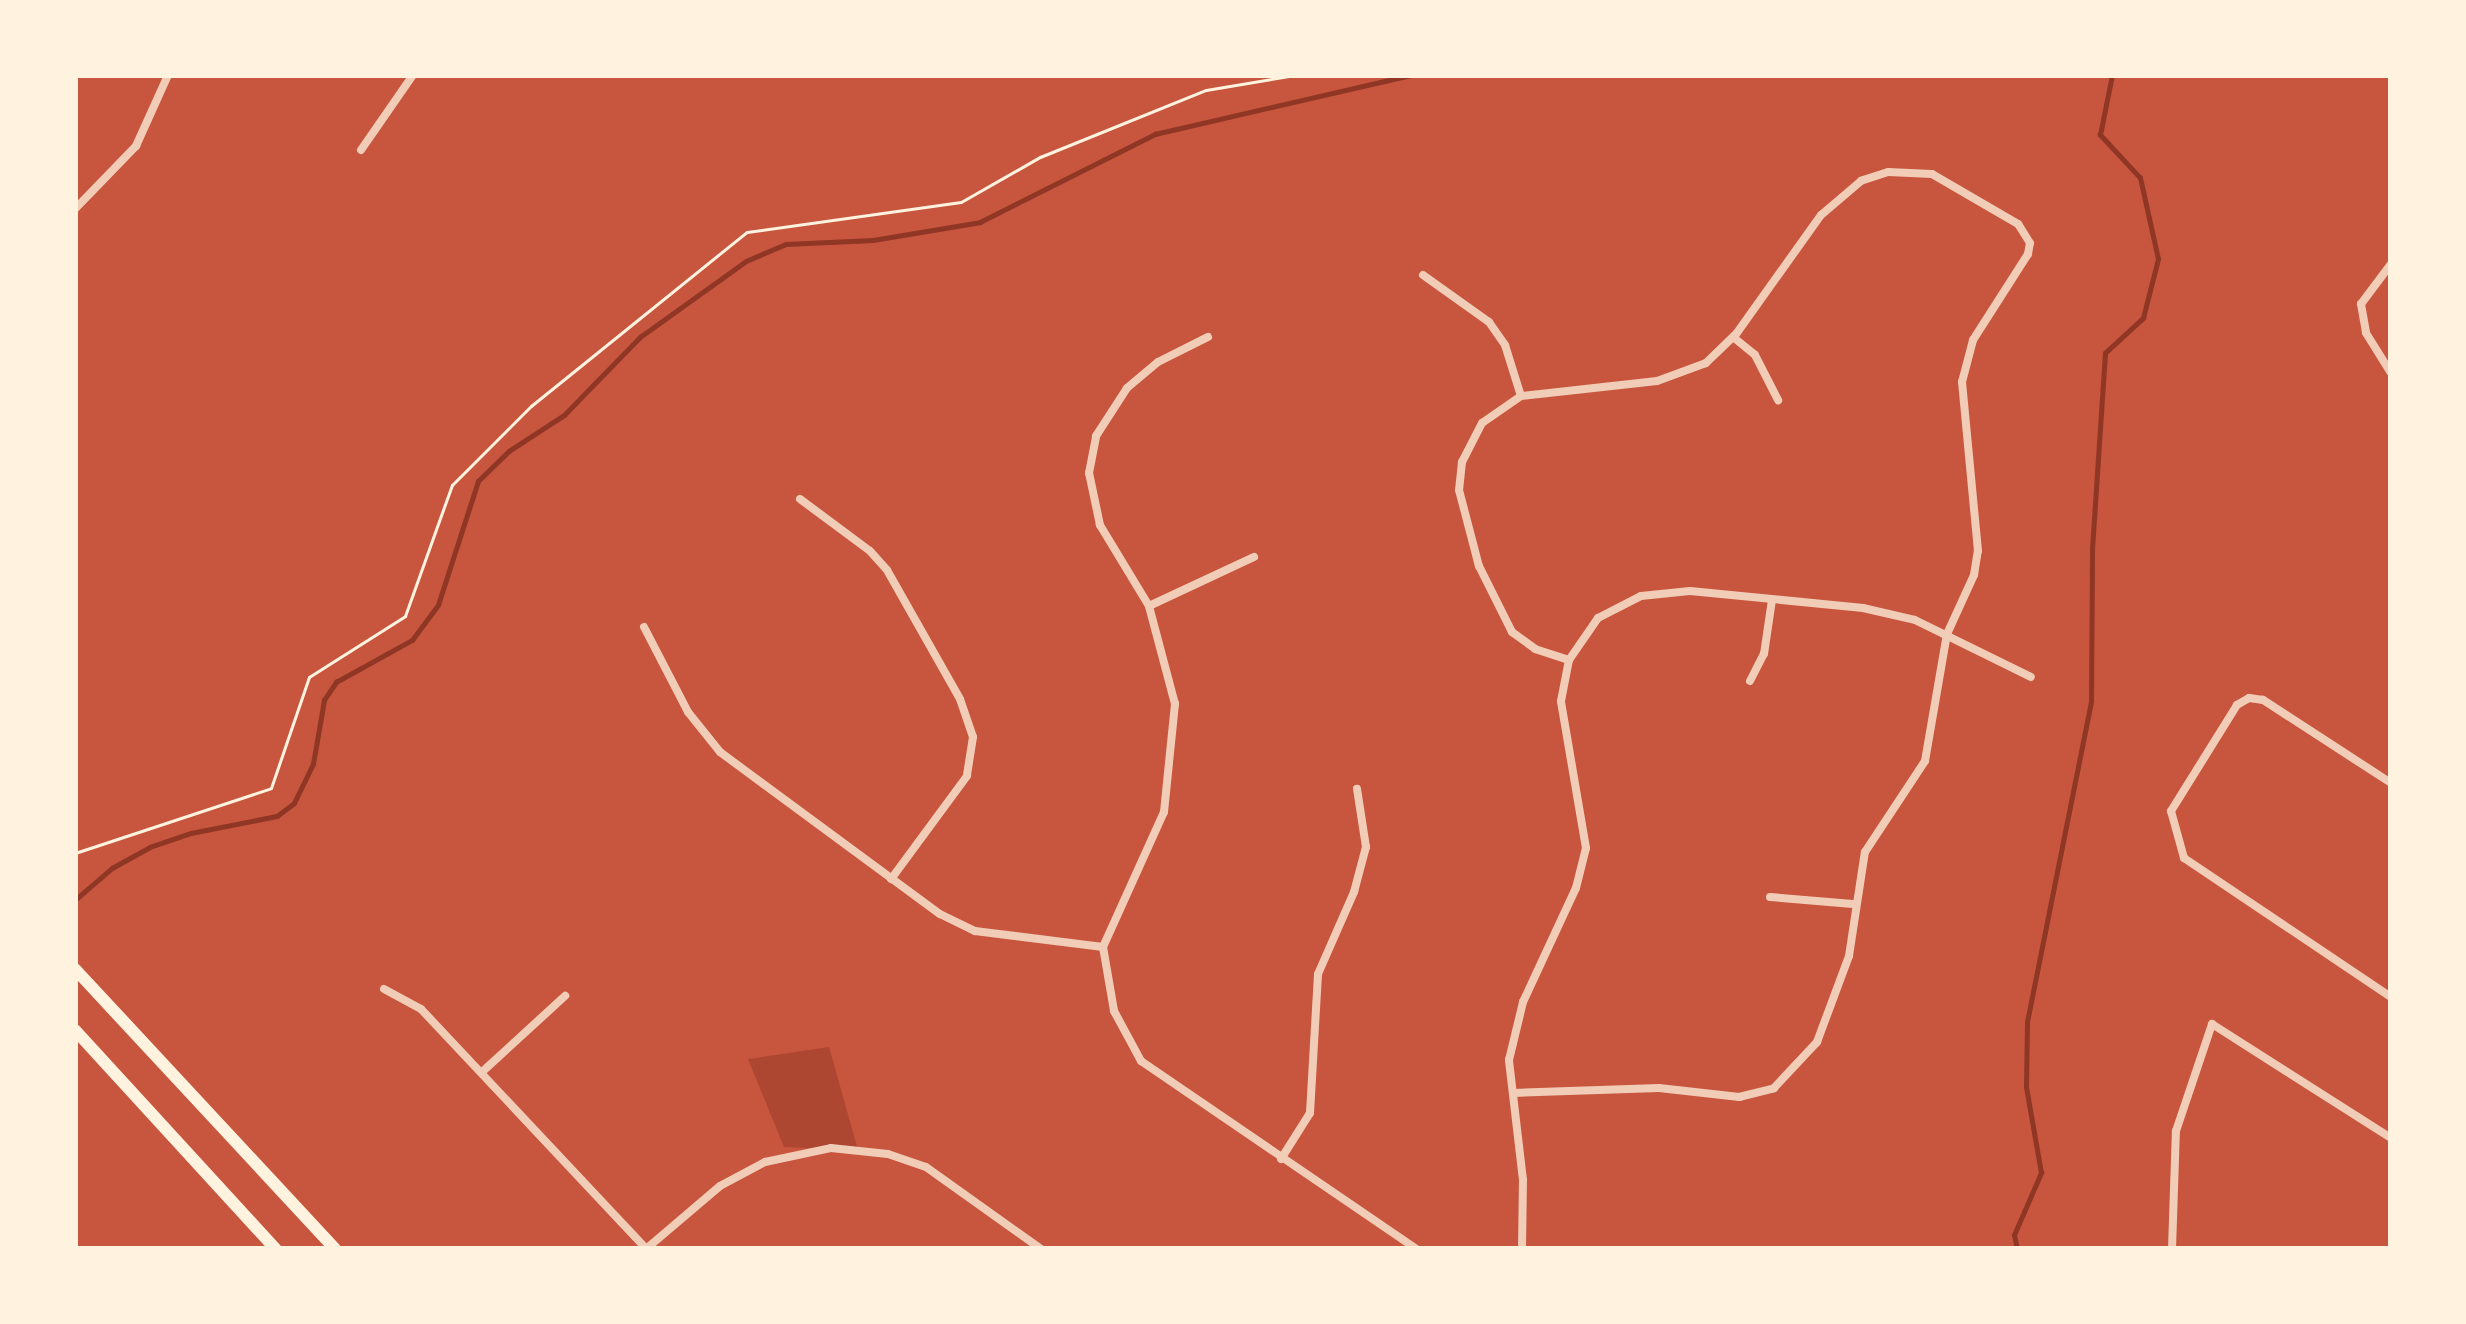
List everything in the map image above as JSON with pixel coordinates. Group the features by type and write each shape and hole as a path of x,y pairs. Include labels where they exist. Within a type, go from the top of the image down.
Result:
{"main road":[{"path":"75,969 335,1249"},
{"path":"75,1030 276,1249"}],"street":[{"path":"75,209 136,146 168,75"},
{"path":"361,150 413,75"},
{"path":"1513,1094 1659,1088 1738,1097 1774,1088 1816,1042 1849,956 1853,904 1865,852 1925,761 1947,634 1974,575 1978,550 1964,366 1973,340 2028,254 2026,234 2006,214 1948,179 1903,171 1861,181 1821,214 1733,337 1684,374 1521,396 1490,415 1472,437 1462,461 1459,501 1506,624 1520,640 1569,660"},
{"path":"2391,264 2361,304 2366,332 2391,373"},
{"path":"1423,274 1489,322 1505,345 1521,396"},
{"path":"1208,337 1142,373 1096,436 1089,473 1093,510 1149,606 1175,704 1174,747 1158,832 1102,947 1114,1011 1141,1061 1418,1249"},
{"path":"1733,337 1755,355 1778,400"},
{"path":"800,499 855,538 886,570 960,699 973,736 967,776 891,879"},
{"path":"1149,606 1255,557"},
{"path":"1522,1249 1523,1180 1509,1060 1523,1002 1576,888 1586,848 1563,717 1569,660 1598,618 1641,596 1690,591 1863,608 1915,620 2031,677"},
{"path":"1750,680 1764,654 1772,600"},
{"path":"644,627 688,712 720,752 891,879 975,931 1102,947"},
{"path":"2391,783 2263,700 2249,698 2237,705 2171,811 2183,858 2391,997"},
{"path":"1281,1159 1310,1113 1318,974 1354,892 1366,848 1357,789"},
{"path":"1770,897 1853,904"},
{"path":"384,989 421,1009 646,1249 720,1186 765,1162 831,1148 888,1154 926,1167 1041,1249"},
{"path":"482,1072 565,996"},
{"path":"2172,1249 2176,1131 2212,1024 2391,1138"}],"path":[{"path":"75,853 271,788 310,676 405,616 452,484 531,406 747,232 961,202 1040,157 1206,90 1295,75"}],"shaded area":[{"path":"829,1047 858,1150 784,1147 748,1059"}],"waterway":[{"path":"75,900 112,868 150,847 191,833 277,816 294,803 313,764 324,700 336,682 412,640 438,605 478,481 509,451 564,415 640,337 746,261 786,244 873,240 980,222 1155,134 1410,75"},
{"path":"2017,1249 2014,1235 2041,1173 2026,1087 2027,1022 2091,701 2092,549 2105,353 2143,318 2158,259 2140,178 2100,135 2112,75"}]}
